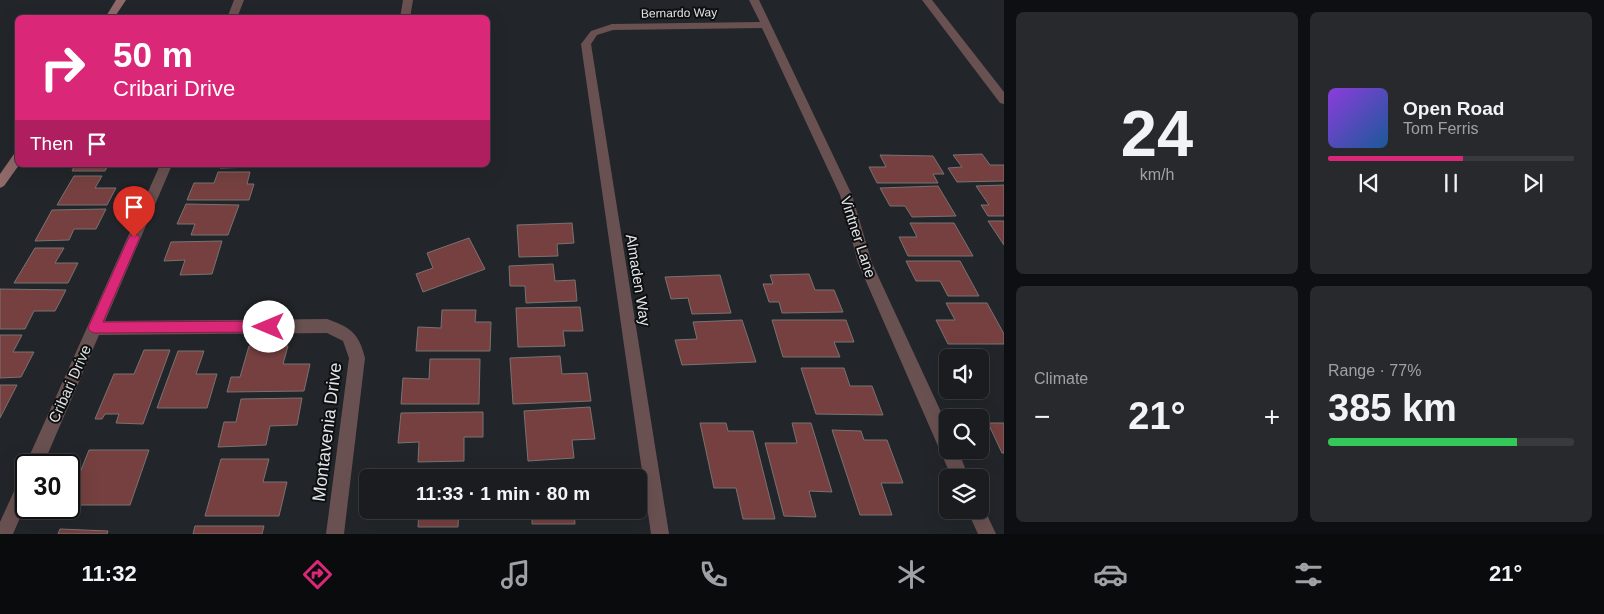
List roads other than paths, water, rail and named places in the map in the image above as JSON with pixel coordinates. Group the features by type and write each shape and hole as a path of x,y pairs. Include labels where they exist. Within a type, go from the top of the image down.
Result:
{"main road":[{"path":"111,15 120,0"},
{"path":"0,184 15,162"}],"street":[{"path":"233,15 239,0"},
{"path":"406,15 408,0"},
{"name":"Vintner Lane","path":"754,0 846,195 865,263 939,429"},
{"path":"927,0 1004,100"},
{"name":"Bernardo Way","path":"594,33 612,27 765,25"},
{"name":"Almaden Way","path":"594,33 586,44 660,534"},
{"name":"Cribari Drive","path":"39,454 165,167"},
{"name":"Montavenia Drive","path":"94,328 327,326 348,336 354,344 358,358 335,534"},
{"path":"4,534 15,509"},
{"path":"980,519 986,534"}]}
